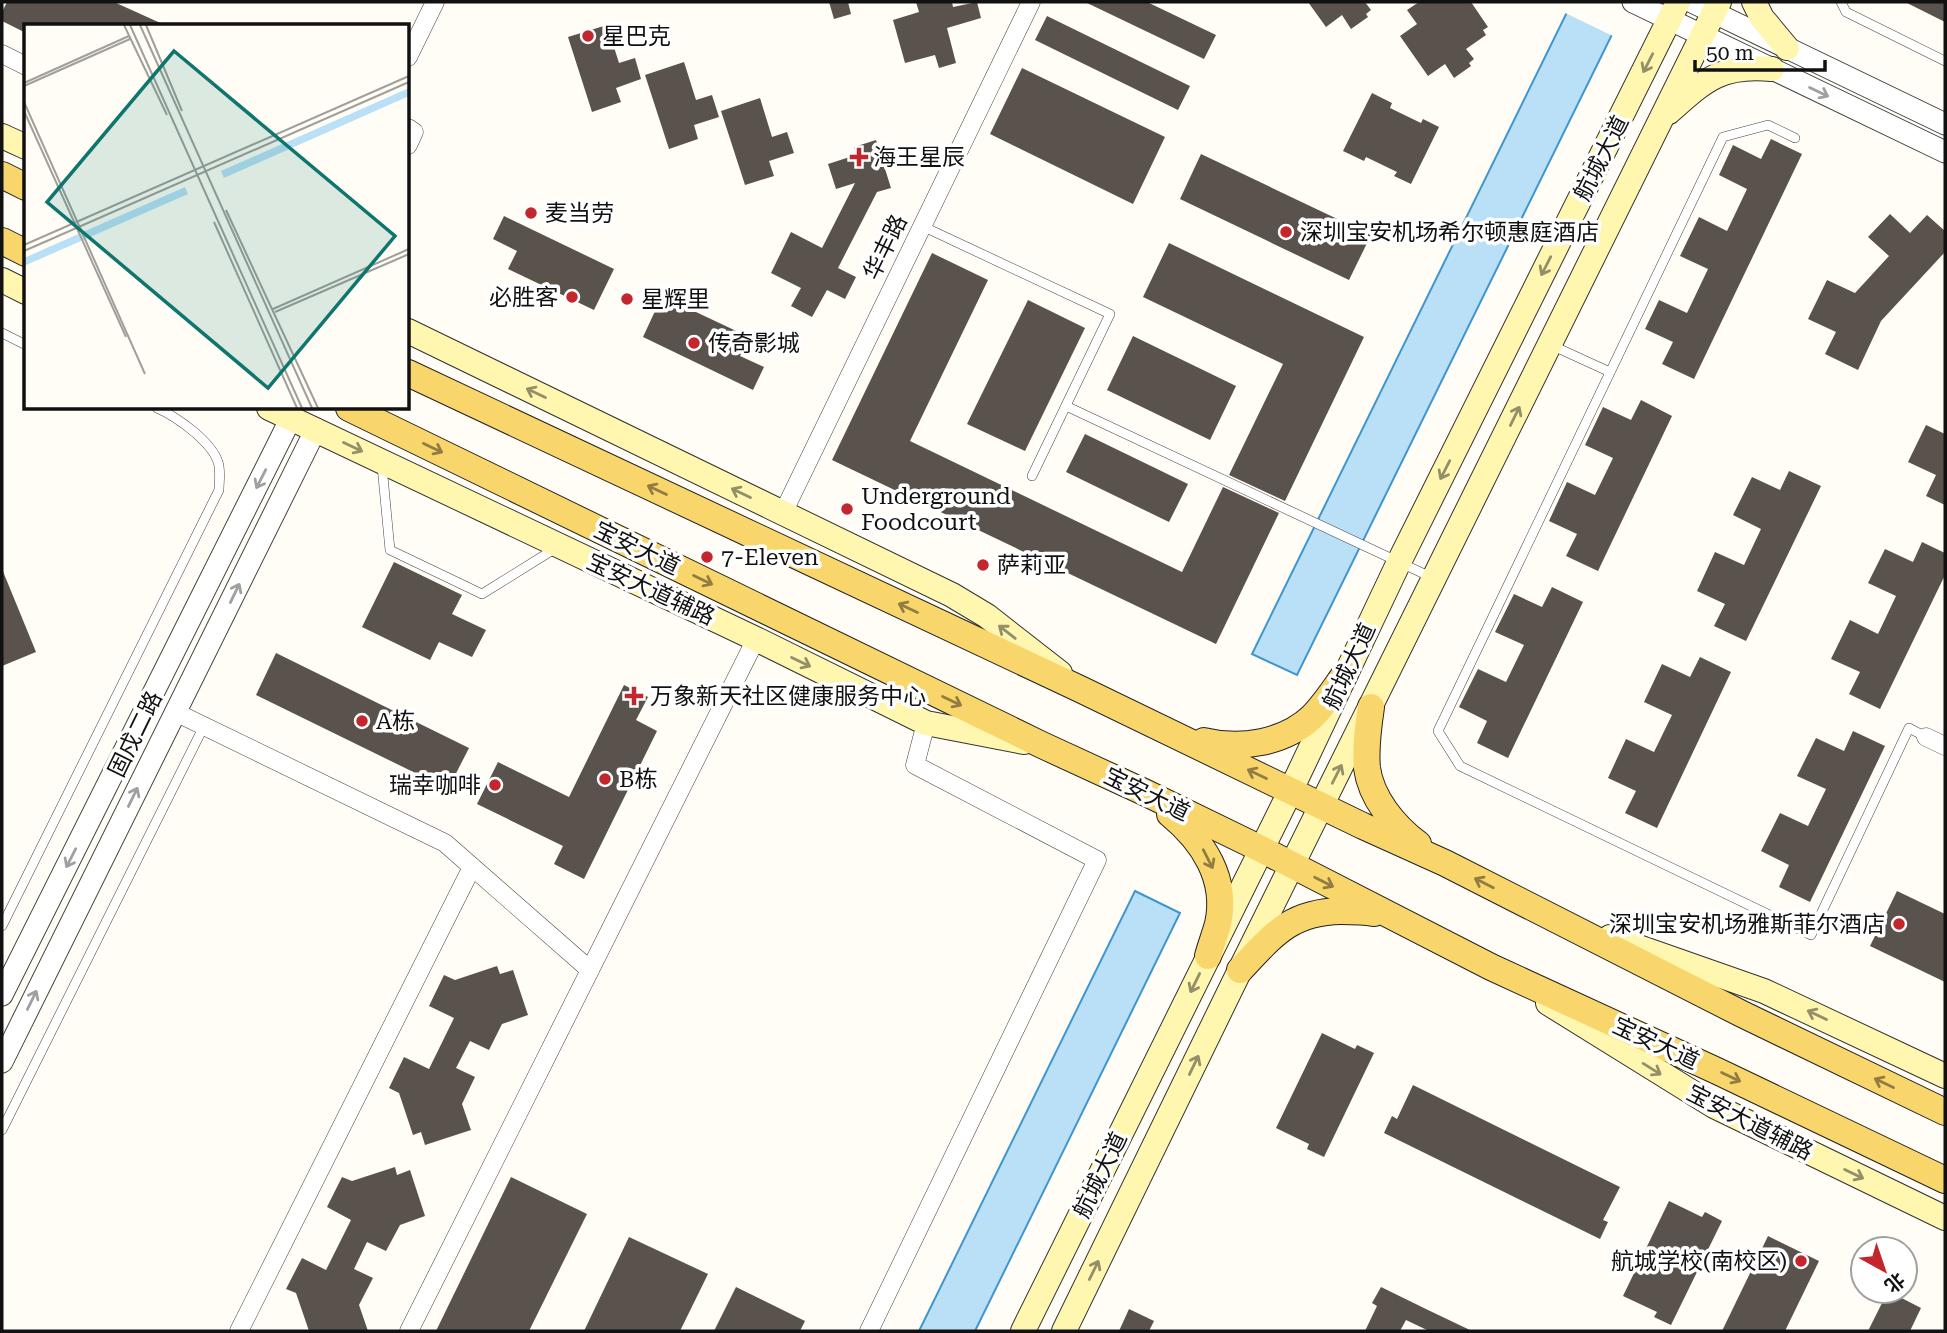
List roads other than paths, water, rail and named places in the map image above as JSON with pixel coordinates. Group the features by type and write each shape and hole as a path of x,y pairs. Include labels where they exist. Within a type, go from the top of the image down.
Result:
{"main road":[{"path":"1754,2 1762,18 1787,48"},
{"name":"航城大道","path":"1064,1331 1702,35 1708,5"},
{"name":"航城大道","path":"1023,1331 1291,790 1399,562 1674,11"},
{"path":"1660,120 1706,81 1721,73 1739,68 1772,69"},
{"path":"2,136 24,147"},
{"path":"2,175 24,186"},
{"path":"2,241 24,252"},
{"path":"2,280 24,291"},
{"path":"410,332 952,595 987,616 1080,689"},
{"path":"410,374 1445,863 1742,1014 1945,1112"},
{"name":"宝安大道辅路","path":"273,410 756,639 926,723 1042,745"},
{"name":"宝安大道","path":"353,410 1261,849 1491,967 1729,1076 1945,1180"},
{"path":"1173,733 1212,743 1245,745 1275,739 1311,718 1345,674"},
{"path":"1371,707 1366,745 1367,769 1374,792 1384,810 1404,832 1445,863"},
{"path":"1144,792 1194,836 1214,870 1220,904 1218,923 1208,956"},
{"path":"1240,970 1281,928 1309,914 1329,911 1371,912 1404,922"},
{"path":"1545,914 1764,991 1945,1076"},
{"name":"宝安大道辅路","path":"1491,967 1714,1106 1945,1218"}],"street":[{"path":"410,53 435,2"},
{"name":"华丰路","path":"783,513 1031,2"},
{"path":"1638,4 1674,11 1702,35 1945,152"},
{"path":"1708,5 1787,48 1945,124"},
{"path":"2,54 24,65"},
{"name":"固戍二路","path":"2,995 291,418"},
{"name":"固戍二路","path":"2,1062 316,429"},
{"path":"409,1331 756,639"},
{"path":"175,712 445,843 590,970"},
{"path":"869,1331 1097,860 915,765 926,723"},
{"path":"1926,737 1945,746"},
{"path":"239,1331 472,867"}],"lane":[{"path":"1841,2 1846,12 1945,61"},
{"path":"1795,138 1768,125 1723,137 1438,731 1460,766 1811,935 1909,728 1926,737"},
{"path":"922,226 1110,314 1032,476"},
{"path":"2,333 24,344"},
{"path":"1550,345 1610,372"},
{"path":"1066,406 1434,579"},
{"path":"2,926 219,490 218,463 202,439 161,410"},
{"path":"381,460 390,550 482,594 560,546"},
{"path":"2,1130 204,726"}],"water":[{"path":"1572,2 1628,2 1297,675 1252,654"},
{"path":"1135,891 1180,913 975,1331 919,1331"}],"place":[{"name":"星巴克","path":"588,36"},
{"name":"海王星辰","path":"859,157"},
{"name":"麦当劳","path":"531,213"},
{"name":"深圳宝安机场希尔顿惠庭酒店","path":"1286,232"},
{"name":"必胜客","path":"572,297"},
{"name":"星辉里","path":"627,299"},
{"name":"传奇影城","path":"694,343"},
{"name":"Underground Foodcourt","path":"847,509"},
{"name":"7-Eleven","path":"707,557"},
{"name":"萨莉亚","path":"983,565"},
{"name":"万象新天社区健康服务中心","path":"634,696"},
{"name":"A栋","path":"362,721"},
{"name":"B栋","path":"605,779"},
{"name":"瑞幸咖啡","path":"495,785"},
{"name":"深圳宝安机场雅斯菲尔酒店","path":"1899,924"},
{"name":"航城学校(南校区)","path":"1801,1261"}]}
